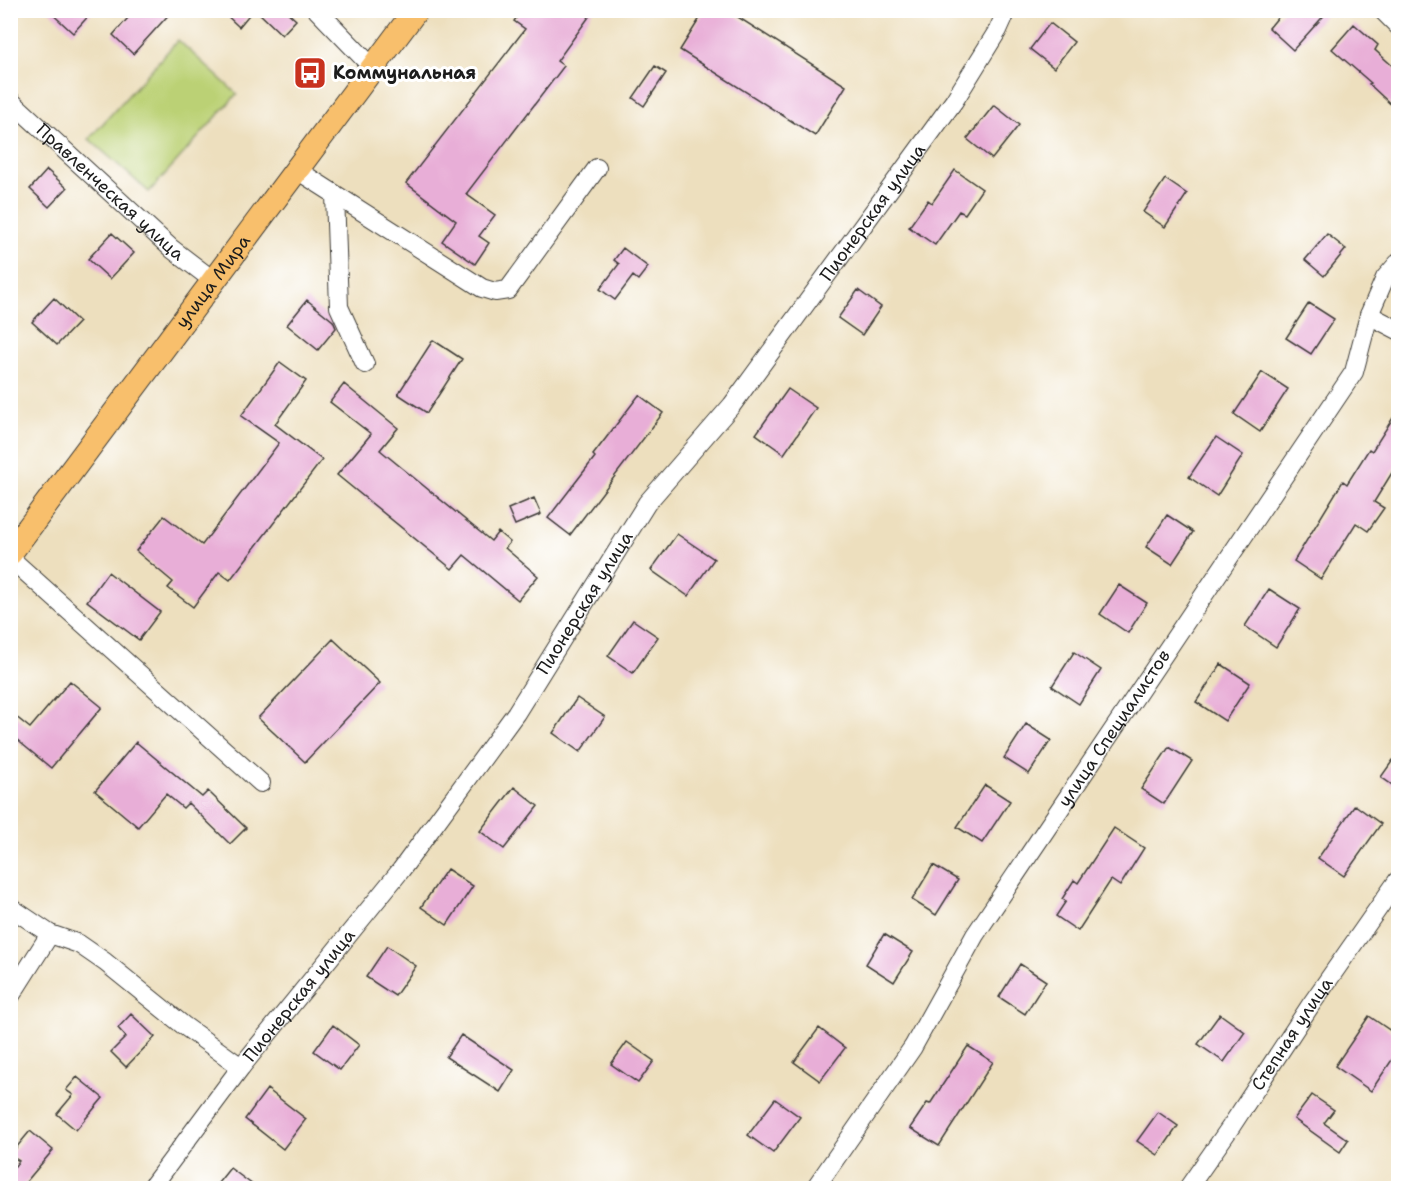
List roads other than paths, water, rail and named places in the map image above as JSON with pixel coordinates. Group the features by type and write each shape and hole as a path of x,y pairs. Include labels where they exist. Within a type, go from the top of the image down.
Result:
{"main road":[{"name":"улица Мира","path":"13,547 417,10"}],"street":[{"path":"317,10 374,68"},
{"name":"Пионерская улица","path":"151,1188 241,1066 401,870 516,714 647,503 732,405 940,120 980,60 1007,10"},
{"path":"1382,10 1398,26"},
{"name":"Правленческая улица","path":"10,100 172,249 214,280"},
{"path":"297,170 482,288 495,292 508,290 597,168"},
{"path":"335,195 339,307 365,364"},
{"name":"улица Специалистов","path":"815,1188 913,1047 975,935 1354,372 1370,315 1385,278 1398,263"},
{"path":"1370,315 1398,330"},
{"path":"13,547 261,783"},
{"name":"Степная улица","path":"1188,1188 1398,880"},
{"path":"10,907 50,934 79,944 241,1066"},
{"path":"10,997 50,934"}],"place":[{"name":"Коммунальная","path":"310,73"}]}
